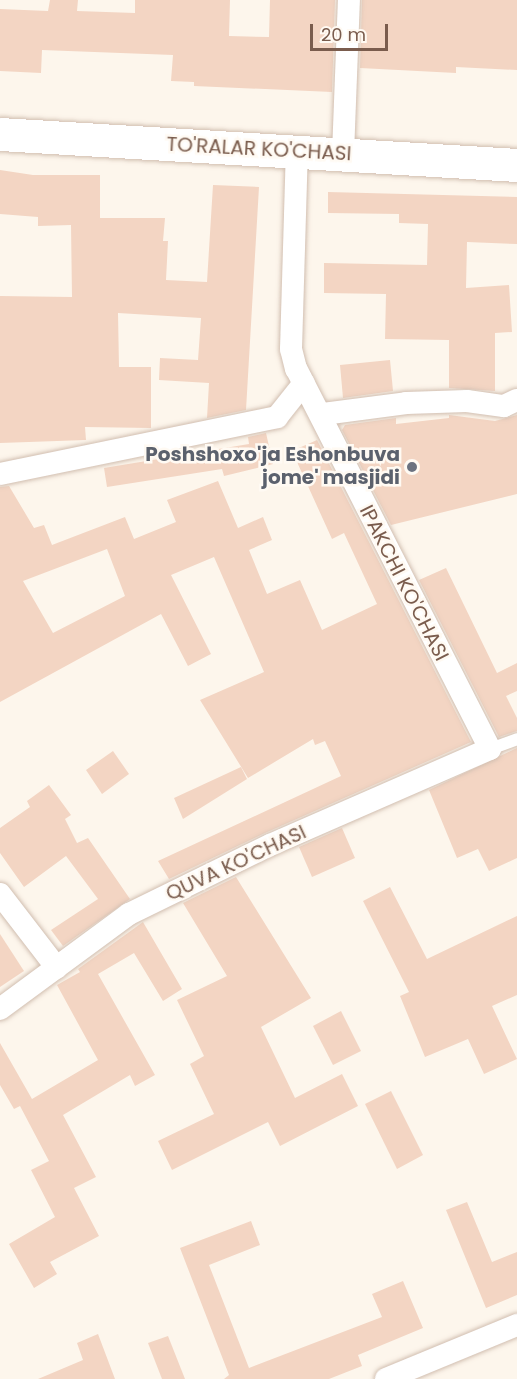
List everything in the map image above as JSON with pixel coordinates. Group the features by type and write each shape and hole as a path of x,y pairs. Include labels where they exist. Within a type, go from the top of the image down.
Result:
{"street":[{"path":"344,154 349,0"},
{"name":"TO'RALAR KO'CHASI","path":"0,134 517,165"},
{"name":"IPAKCHI KO'CHASI","path":"297,151 291,349 304,382 323,414 364,506 490,749"},
{"path":"0,474 278,417 304,382"},
{"path":"323,414 406,403 467,401 504,406 517,400"},
{"name":"QUVA KO'CHASI","path":"0,1010 129,914 270,845 490,749"},
{"path":"0,894 57,968"},
{"path":"386,1379 517,1325"}],"lane":[{"path":"490,749 517,739"}],"building":[{"path":"50,0 78,0 77,11 135,13 135,0 230,0 229,36 269,37 270,0 335,0 332,92 194,86 194,82 171,81 173,55 42,50 41,73 0,71 0,9 48,11"},
{"path":"362,0 517,0 517,70 456,67 456,73 360,68"},
{"path":"0,170 33,175 100,175 100,218 165,218 163,241 168,241 166,280 207,282 213,185 259,187 246,410 207,418 209,383 159,380 160,358 198,360 201,318 118,313 119,367 151,367 151,428 85,427 86,440 0,443 0,296 72,297 71,225 38,226 38,217 0,214"},
{"path":"328,192 517,197 517,244 467,242 466,288 509,285 512,332 495,333 495,391 449,388 449,340 385,339 386,294 324,293 324,263 427,265 428,224 399,223 399,214 328,213"},
{"path":"390,360 393,391 343,398 340,365"},
{"name":"Poshshoxo'ja Eshonbuva jome' masjidi","path":"449,415 495,421 517,415 517,494 391,525 342,430 345,425 396,418 396,424 449,418"},
{"path":"266,433 273,464 224,476 222,469 107,487 104,468 249,444 248,437"},
{"path":"317,440 471,742 265,833 169,879 158,861 341,776 325,741 315,745 313,739 248,778 200,700 264,672 214,557 171,575 211,654 188,666 161,614 0,702 0,487 9,486 34,528 44,525 52,545 125,517 134,539 176,522 167,500 218,481 238,528 263,517 272,540 249,550 267,594 300,580 322,630 377,604 344,533 332,539 292,451","holes":["107,549 125,596 53,633 23,581"]},
{"path":"446,568 497,673 517,663 517,691 506,696 517,718 517,731 499,737 419,580"},
{"path":"517,748 517,858 489,871 478,849 457,858 429,790"},
{"path":"113,751 129,774 102,794 86,770"},
{"path":"241,767 247,779 183,819 174,798"},
{"path":"49,785 71,815 65,819 77,843 88,838 130,899 63,946 51,930 98,899 66,856 24,887 0,853 0,828 30,807 27,801"},
{"path":"342,828 355,858 312,877 299,847"},
{"path":"236,877 311,998 261,1027 295,1098 342,1074 358,1106 280,1146 268,1122 172,1170 158,1141 214,1114 190,1064 204,1056 177,1000 227,976 183,903"},
{"path":"390,887 427,959 517,916 517,995 492,1006 517,1059 484,1074 468,1039 425,1057 400,996 409,992 363,901"},
{"path":"143,922 182,989 163,1001 134,953 98,974 155,1075 135,1086 130,1075 63,1115 96,1177 74,1188 99,1236 50,1262 57,1274 34,1288 9,1244 55,1217 31,1170 49,1161 20,1106 14,1109 0,1085 0,1043 32,1099 98,1060 57,985 80,972 78,969"},
{"path":"0,934 24,971 0,987"},
{"path":"341,1011 361,1051 333,1065 313,1026"},
{"path":"391,1091 423,1155 397,1169 365,1104"},
{"path":"467,1202 492,1262 517,1252 517,1295 486,1308 446,1210"},
{"path":"251,1221 260,1245 209,1265 249,1368 382,1317 372,1294 403,1281 423,1328 358,1355 362,1366 329,1379 224,1379 229,1375 180,1248"},
{"path":"98,1334 115,1379 38,1379 83,1360 77,1343"},
{"path":"168,1336 185,1379 162,1379 148,1343"}],"place":[{"name":"Poshshoxo'ja Eshonbuva jome' masjidi","path":"412,467"}]}
